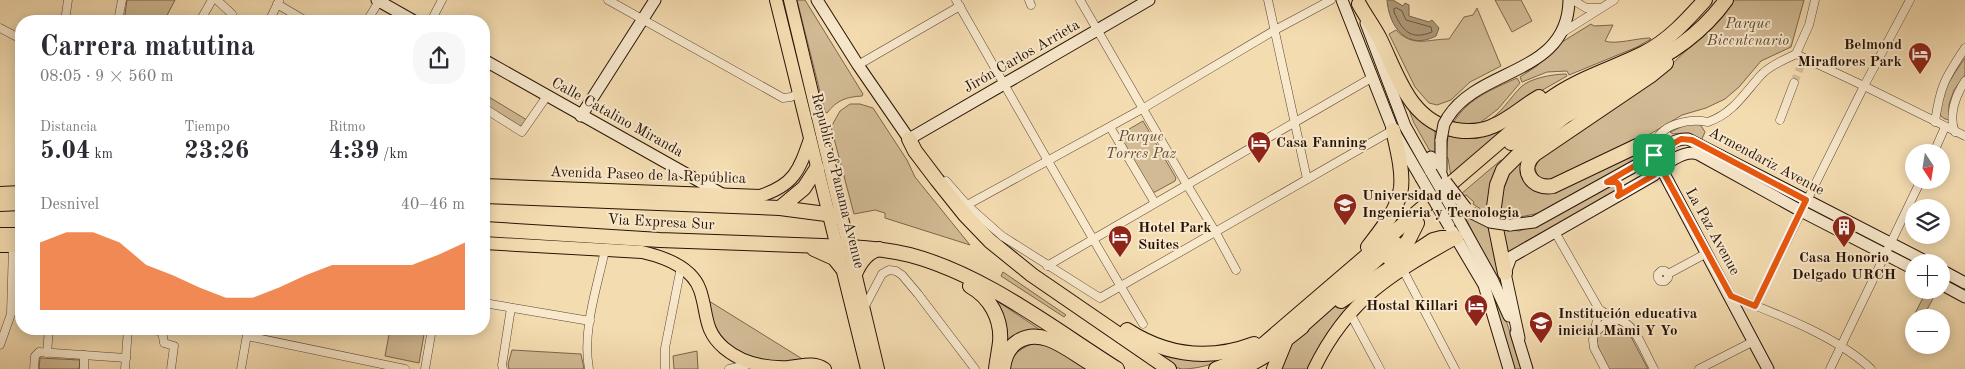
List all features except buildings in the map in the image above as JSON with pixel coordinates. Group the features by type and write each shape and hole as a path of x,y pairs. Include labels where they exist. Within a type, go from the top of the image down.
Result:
{"highway":[{"path":"1242,369 1265,356 1343,282 1415,220 1547,100 1563,89 1644,53 1657,45 1690,17 1705,0"},
{"path":"1659,150 1638,146 1553,186 1537,185 1531,180 1528,173 1529,161 1535,154 1650,76 1687,48 1726,0"},
{"path":"1358,2 1378,35 1405,93 1416,108 1439,125 1461,131 1478,130 1493,126 1544,94 1563,89"},
{"path":"1343,282 1376,272 1408,241 1415,220 1543,117 1568,100 1668,54 1704,26"},
{"path":"1505,273 1493,214 1497,185 1503,170 1526,147 1565,116 1666,63"},
{"path":"1343,282 1389,218 1401,190 1399,128"},
{"path":"909,139 915,151 965,215 990,241 1038,279 1169,369"},
{"path":"780,208 804,188 817,168"},
{"name":"Via Expresa Sur","path":"490,196 728,201 835,214"},
{"path":"0,204 15,203"},
{"path":"1369,246 1394,223 1405,216 1415,220"},
{"path":"1216,369 1250,354 1287,334 1433,240 1445,237 1455,228"},
{"name":"Via Expresa Sur","path":"490,229 660,240 879,249 910,255"},
{"path":"0,235 15,241"},
{"path":"990,241 1137,337 1156,346 1189,354 1213,354 1243,348 1287,334"},
{"path":"806,246 834,258 842,268"},
{"path":"855,274 864,258 874,250 879,249"},
{"path":"910,255 975,289 988,300 996,314 1000,330 996,369"},
{"path":"910,255 941,265 993,290 1116,369"},
{"path":"1274,369 1287,334"},
{"path":"1004,369 1006,356 1014,345 1026,338 1036,337 1052,340 1101,369"}],"main road":[{"path":"378,0 404,15"},
{"path":"581,116 655,0"},
{"name":"Republic of Panama Avenue","path":"776,0 817,168 835,214"},
{"name":"Republic of Panama Avenue","path":"790,0 835,214 843,247 855,274 864,308 875,368"},
{"path":"817,0 858,65 909,139"},
{"name":"Jirón Carlos Arrieta","path":"909,139 1150,0"},
{"path":"1342,0 1373,77 1399,128 1432,168"},
{"path":"1432,168 1444,124 1460,102 1474,91 1530,64 1540,56 1559,35 1567,17 1569,0"},
{"path":"1358,2 1399,128"},
{"name":"Calle Catalino Miranda","path":"490,68 547,96 728,201"},
{"path":"1399,128 1417,133 1455,228 1484,285 1509,369"},
{"name":"Avenida Paseo de la República","path":"490,185 728,201 760,196 784,186 800,166 810,138"},
{"name":"Armendariz Avenue","path":"1432,168 1442,176 1469,211 1490,222 1510,225 1534,222 1607,182 1659,150 1681,139 1692,140 1912,254"},
{"path":"1659,150 1667,164"},
{"path":"1659,150 1674,151 1667,164"},
{"name":"Armendariz Avenue","path":"1505,273 1511,257 1654,175 1667,164 1688,152 1695,152 1801,211 1905,264"},
{"name":"La Paz Avenue","path":"1667,164 1672,189 1731,296 1768,369"},
{"path":"1607,182 1616,182 1619,185 1620,193 1618,196"},
{"path":"0,193 15,192"},
{"path":"1455,228 1493,281 1519,338"},
{"path":"1314,369 1323,350 1350,313 1375,288 1455,228"},
{"path":"490,242 642,252 657,255 681,267 697,283 701,291 707,325 715,339 737,358 752,364 771,367 790,368 816,364 825,369"},
{"path":"0,246 15,243"},
{"name":"Republic of Panama Avenue","path":"843,247 842,268 875,368"},
{"path":"1505,273 1527,369"},
{"path":"1950,275 1965,284"},
{"path":"1950,289 1965,297"}],"street":[{"path":"65,15 68,0"},
{"path":"119,15 122,0"},
{"path":"203,15 212,0"},
{"path":"217,0 232,14"},
{"path":"370,15 378,0"},
{"path":"434,15 442,0"},
{"path":"608,0 783,98 799,93"},
{"path":"1080,0 1236,270"},
{"path":"1268,0 1307,179"},
{"path":"967,205 1048,162 1275,30 1331,0"},
{"path":"1573,0 1586,8 1600,8"},
{"path":"1559,35 1614,0"},
{"path":"1659,150 1661,133 1686,122 1698,120 1708,122 1733,108 1768,69 1783,59 1796,54 1809,25 1815,0"},
{"path":"1755,306 1806,200 1910,0"},
{"path":"272,15 278,2 297,15"},
{"path":"858,65 958,3 1143,324"},
{"path":"0,28 15,35"},
{"path":"1935,122 1941,88 1946,76 1965,48"},
{"path":"1796,54 1965,136"},
{"path":"1047,266 1373,77"},
{"path":"1955,132 1953,127 1953,110 1965,80"},
{"path":"1780,120 1794,83"},
{"path":"490,112 522,132 547,96"},
{"path":"1110,127 1155,203"},
{"path":"1938,144 1945,127"},
{"path":"909,139 967,205 1002,236 1100,298 1399,128"},
{"path":"1830,369 1917,189"},
{"path":"1555,232 1599,309 1631,328 1654,369"},
{"path":"589,369 586,352 590,320 605,250"},
{"path":"1668,274 1707,252"},
{"path":"665,369 665,348 681,267"},
{"path":"1402,268 1455,369"},
{"path":"864,308 882,274 889,270 896,271 902,275 918,294 975,369"},
{"path":"0,345 11,314 15,278"},
{"path":"1731,296 1842,346 1870,369"},
{"path":"490,304 590,320"},
{"path":"503,369 502,365 511,308"},
{"path":"1599,309 1594,335 1594,348 1605,369"},
{"path":"1350,313 1380,369"},
{"path":"1594,335 1605,323 1618,320"},
{"path":"47,353 48,335"},
{"path":"125,369 128,335"},
{"path":"163,335 164,343 174,346 171,369"},
{"path":"241,369 248,335"},
{"path":"257,335 405,369"},
{"path":"425,369 431,335"},
{"path":"1699,369 1754,341"},
{"path":"34,369 36,353 126,358"},
{"path":"84,355 84,369"},
{"path":"729,369 752,364"}],"green space":[{"path":"127,0 175,0 167,15 125,15"},
{"path":"797,0 805,0 863,94 862,96 842,100 827,113 825,112"},
{"path":"1495,0 1521,0 1532,21 1512,32"},
{"name":"Parque Bicentenario","path":"1731,0 1804,0 1791,47 1761,61 1739,87 1725,99 1706,108 1682,115 1652,133 1554,179 1542,179 1537,174 1535,168 1540,157 1672,64 1716,22"},
{"path":"1477,8 1501,66 1470,82 1451,100 1437,105 1429,103 1415,87 1389,34 1396,30 1403,36 1415,41 1449,39 1464,17 1473,15"},
{"path":"1591,24 1594,26 1613,25 1605,41 1609,42 1651,39 1637,47 1569,75 1567,71 1547,72 1522,82 1520,77 1537,66 1562,42"},
{"path":"1965,58 1965,75 1954,90 1949,104 1949,120 1942,117 1939,110 1940,101 1944,91"},
{"path":"1566,74 1567,76 1485,123 1500,111 1525,84 1542,77"},
{"path":"1517,78 1520,83 1498,109 1481,122 1480,126 1452,125 1464,108 1480,96"},
{"path":"1609,97 1521,169 1552,192 1643,150 1645,154 1539,213 1516,218 1500,216 1500,199 1512,166 1558,126"},
{"path":"490,98 527,120 522,126 517,126 490,107"},
{"path":"850,104 860,104 873,108 907,160 915,177 970,245 885,218 885,213 875,210 854,214 831,127 840,111"},
{"path":"1408,107 1435,129 1435,160 1414,123"},
{"name":"Parque Torres Paz","path":"1143,121 1176,178 1175,181 1155,192 1152,192 1119,135"},
{"path":"1692,122 1700,124 1705,132 1701,141 1688,134 1673,134 1670,132"},
{"path":"1504,129 1451,177 1448,158 1446,157 1448,136 1478,138"},
{"path":"1501,160 1504,161 1492,186 1487,213 1473,204 1474,202 1466,195 1461,194"},
{"path":"1610,185 1616,186 1617,191 1521,244 1508,255 1501,228 1519,231 1539,224"},
{"path":"1463,213 1492,228 1506,295 1503,292"},
{"path":"1003,272 1066,315 1064,317 1001,276"},
{"path":"1487,282 1499,299 1522,369 1514,369"},
{"path":"1364,288 1317,369 1279,369 1282,356 1301,329"},
{"path":"994,299 1042,331 1030,332 1006,348 1007,335"},
{"path":"1922,299 1933,299 1927,309 1917,309"},
{"path":"709,301 804,360 765,360 739,351 716,332 711,321"},
{"path":"1617,323 1627,329 1648,369 1609,369 1597,342 1598,336 1607,326"},
{"path":"389,335 424,335 419,363 385,356"},
{"path":"1038,342 1057,350 1086,369 1010,369 1013,358 1019,351"},
{"path":"1146,345 1243,350 1214,363 1182,369 1168,363"},
{"path":"512,350 581,354 584,369 509,369 508,364"},
{"path":"697,351 698,369 674,369 673,356"},
{"path":"40,358 80,360 79,369 39,369"}],"water":[{"path":"1387,0 1393,0 1403,6 1405,3 1409,5 1409,16 1429,22 1432,20 1439,28 1436,36 1426,40 1416,40 1401,34 1391,19"}],"tunnel":[{"path":"1794,83 1802,63"}],"place":[{"name":"Belmond Miraflores Park","path":"1920,75"},
{"name":"Casa Fanning","path":"1259,164"},
{"name":"Universidad de Ingenieria y Tecnologia","path":"1345,226"},
{"name":"Casa Honorio Delgado URCH","path":"1844,248"},
{"name":"Hotel Park Suites","path":"1120,258"},
{"name":"Hostal Killari","path":"1476,327"},
{"name":"Institución educativa inicial Mami Y Yo","path":"1541,344"}],"route":[{"path":"1688,139 1806,200 1755,306 1731,296 1661,168 1654,175 1618,196 1620,193 1619,185 1612,181 1607,182 1654,155 1674,141 1688,139"}]}
